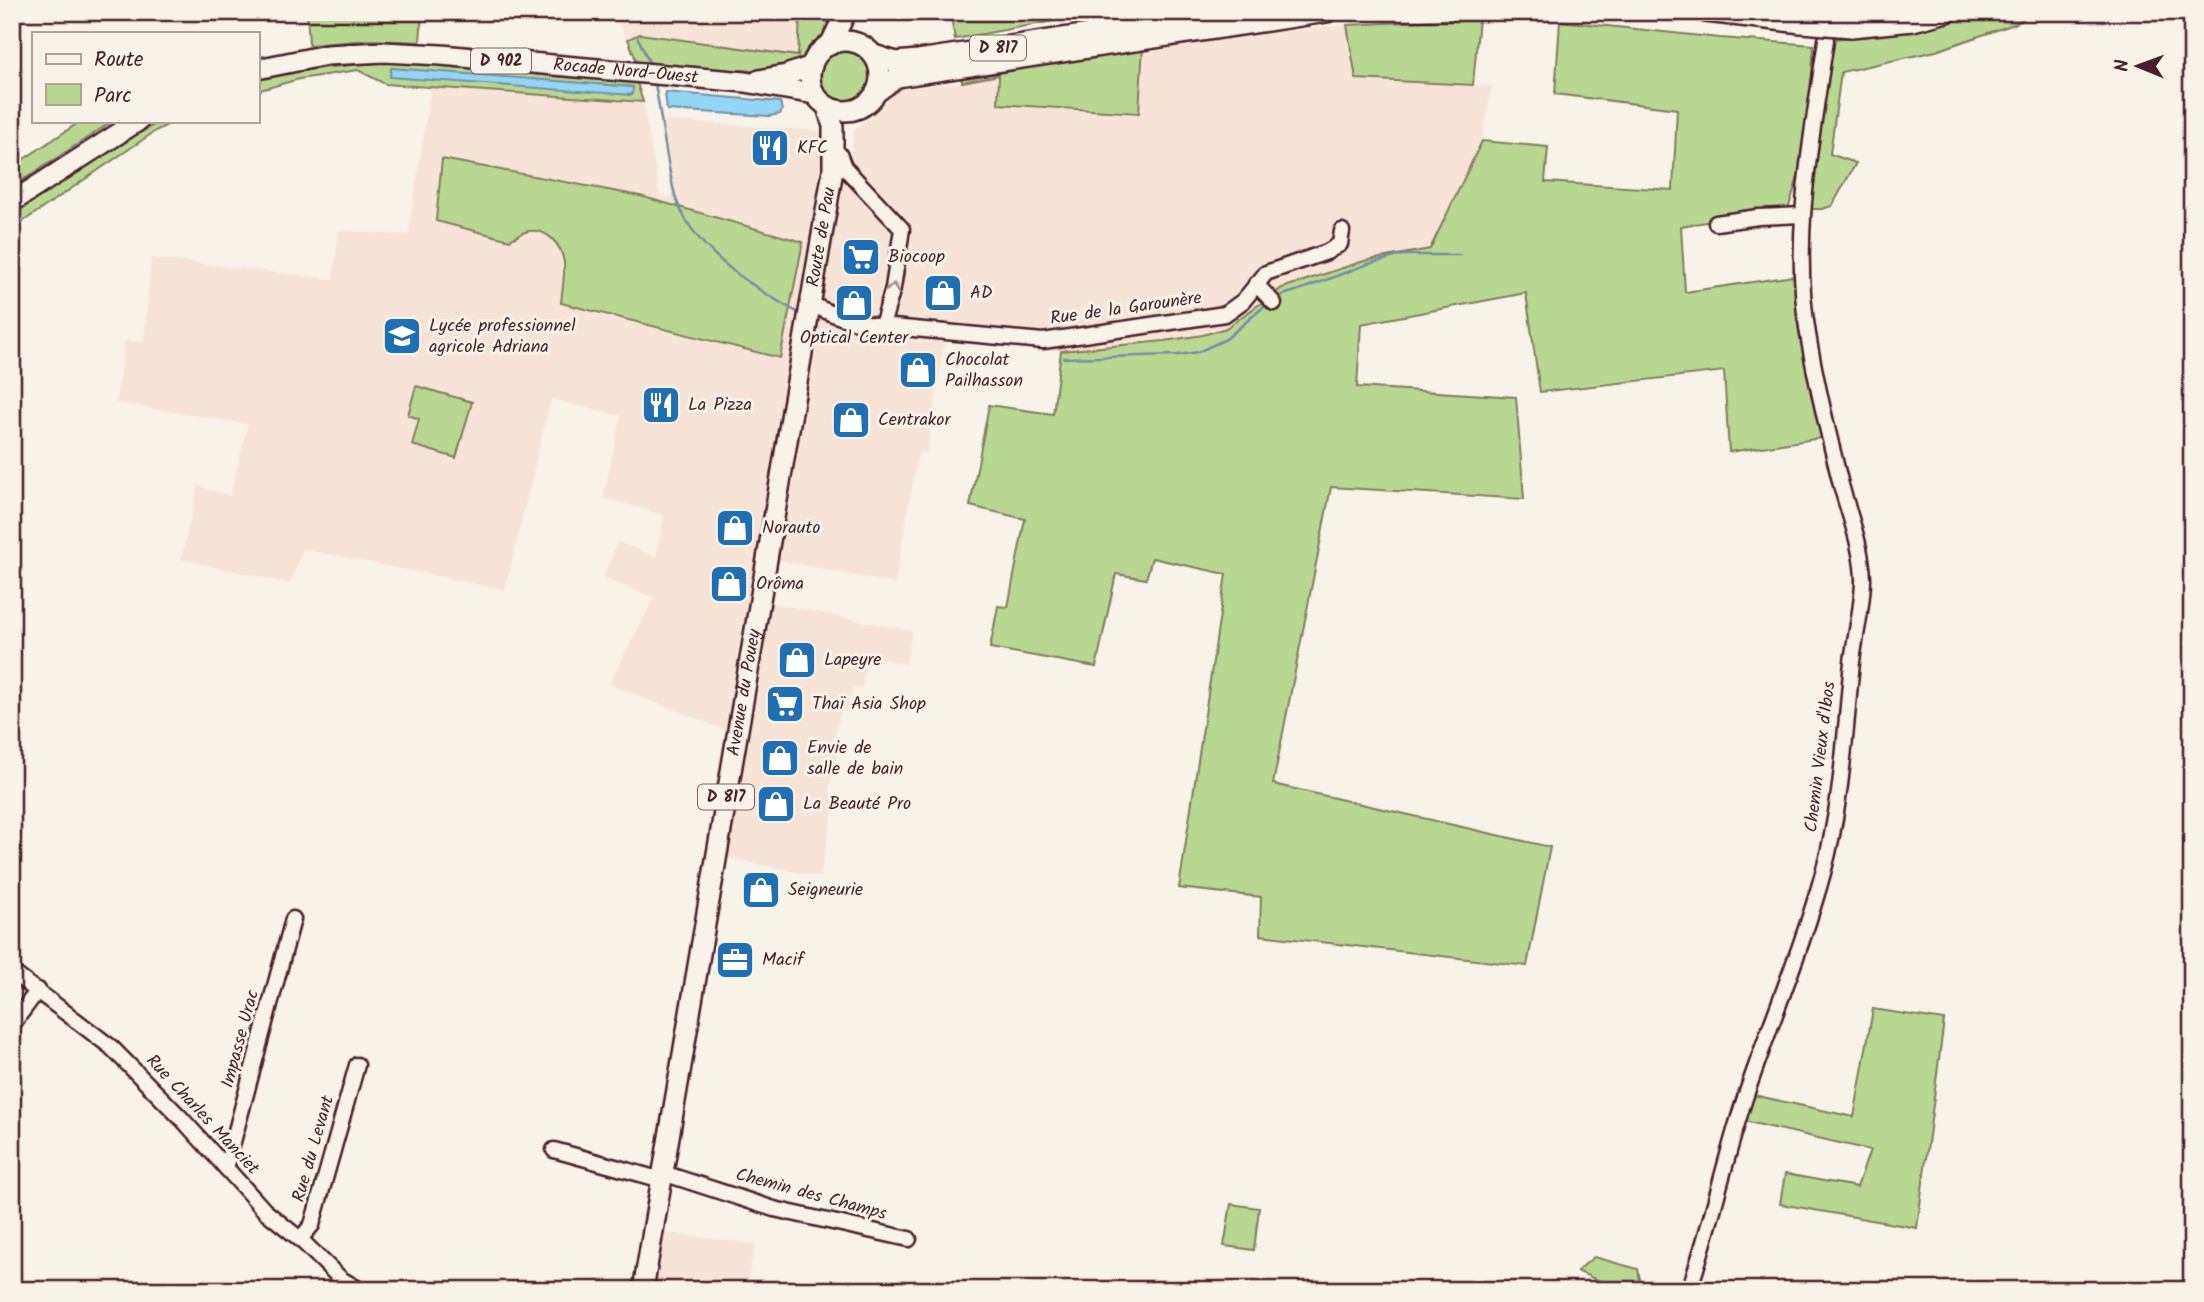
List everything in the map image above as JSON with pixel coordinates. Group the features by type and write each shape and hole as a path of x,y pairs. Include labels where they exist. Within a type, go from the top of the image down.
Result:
{"main road":[{"path":"846,12 856,43"},
{"path":"830,45 846,12"},
{"name":"D 817","path":"874,55 896,62 918,60 1233,12"},
{"name":"D 817","path":"877,92 897,77 1327,12"},
{"path":"1706,12 1851,27 1913,21 1947,12"},
{"path":"812,66 822,50 830,45 848,41 856,43 874,55 880,73 877,92"},
{"name":"Rocade Nord-Ouest","path":"259,69 327,55 384,52 441,55 745,82 821,100"},
{"name":"Route de Pau","path":"812,66 811,85 833,126 836,162"},
{"name":"Rocade Nord-Ouest","path":"745,82 786,75 812,66"},
{"name":"Route de Pau","path":"809,303 836,162 846,125 855,110 864,107 877,92"},
{"path":"821,100 836,110 855,110"},
{"path":"12,202 136,122"},
{"name":"Avenue du Pouey","path":"643,1290 809,303"}],"street":[{"name":"Chemin Vieux d'Ibos","path":"1689,1290 1745,1100 1799,950 1824,870 1838,798 1862,595 1861,552 1842,486 1807,332 1801,268 1802,215 1826,40"},
{"path":"836,162 844,167 902,229 893,288 882,326"},
{"path":"1716,223 1802,215"},
{"name":"Rue de la Garounère","path":"809,303 858,324 1043,341 1225,314 1242,301 1266,273 1327,252 1340,244 1342,231"},
{"path":"1256,284 1272,301"},
{"name":"Impasse Urac","path":"226,1168 293,919"},
{"name":"Rue Charles Manciet","path":"12,972 111,1047 265,1211 300,1239 341,1284 360,1290"},
{"path":"12,1025 38,990"},
{"name":"Rue du Levant","path":"300,1239 312,1225 357,1065"},
{"name":"Chemin des Champs","path":"554,1150 662,1176 774,1209 909,1240"}],"shaded area":[{"path":"614,12 838,12 799,62 713,68 637,62"},
{"path":"1347,25 1356,79 1492,86 1482,141 1430,249 1364,261 1247,313 1226,328 1203,335 1061,351 945,339 927,453 918,453 895,584 778,560 772,603 912,631 906,665 868,655 862,688 853,688 848,708 841,712 831,750 837,752 829,793 836,795 820,877 706,853 725,730 609,684 654,598 603,578 617,542 656,556 664,515 603,498 621,416 551,399 505,590 303,549 290,584 181,559 198,486 230,496 248,424 116,403 124,341 144,342 151,258 333,279 339,230 408,235 431,87 643,102 660,195 672,199 660,120 823,131 827,135 827,144 853,167 850,160 854,129 902,89 999,75 998,104 1143,45"},
{"path":"659,1232 756,1244 745,1290 650,1290"}],"green space":[{"path":"307,12 422,12 420,42 367,40 309,45"},
{"path":"766,12 838,12 820,40 803,59 782,67 763,70 719,70 637,62 628,39 640,34 798,56 798,13 784,16"},
{"path":"950,12 1103,12 955,39"},
{"path":"1978,12 2033,12 2017,23 1936,51 1841,72 1830,154 1856,163 1832,206 1811,209 1809,201 1832,39 1925,27"},
{"path":"1479,18 1473,85 1356,79 1347,25"},
{"path":"1560,21 1814,45 1809,114 1799,174 1788,209 1681,226 1685,292 1807,274 1813,334 1835,436 1729,452 1724,371 1540,392 1526,293 1361,324 1357,387 1516,397 1524,499 1331,487 1273,784 1550,847 1527,966 1260,935 1261,897 1179,888 1226,574 1152,558 1146,579 1116,574 1096,667 990,648 998,606 1008,607 1025,519 970,506 989,405 1053,414 1061,351 1203,335 1226,328 1282,288 1364,261 1430,249 1482,141 1548,147 1545,182 1673,190 1677,109 1555,94"},
{"path":"1143,45 1139,113 998,104 999,75 962,82 961,75"},
{"path":"845,51 864,59 872,78 864,97 845,105 826,97 818,78 826,59"},
{"path":"399,62 637,83 643,102 385,84 358,70 299,79 259,90 259,79 345,66","holes":["391,69 632,87 632,95"]},
{"path":"80,122 111,122 12,187 12,167"},
{"path":"159,122 173,122 157,130 15,227 12,249 12,215 119,144"},
{"path":"442,159 640,196 803,242 780,358 561,303 563,256 556,243 546,234 525,232 510,240 436,221"},
{"path":"416,386 472,402 456,458 412,445 419,419 408,415"},
{"path":"1873,1009 1944,1020 1917,1228 1780,1204 1785,1174 1857,1187 1870,1150 1744,1121 1753,1095 1854,1117"},
{"path":"1231,1204 1259,1208 1254,1250 1224,1246"},
{"path":"1594,1257 1638,1269 1640,1280 1630,1290 1577,1271"}],"water":[{"path":"391,68 633,87 632,95 390,77"},
{"path":"665,92 780,102 782,110 780,114 769,116 667,110"}],"waterway":[{"path":"638,38 649,62"},
{"path":"655,84 675,195 694,232 708,249 743,278 797,312"},
{"path":"1274,298 1368,264 1403,255 1460,255"},
{"path":"1064,358 1178,355 1198,352 1226,339 1267,304"}],"place":[{"name":"KFC","path":"770,148"},
{"name":"Biocoop","path":"861,257"},
{"name":"AD","path":"943,293"},
{"name":"Optical Center","path":"854,303"},
{"name":"Lycée professionnel agricole Adriana","path":"402,336"},
{"name":"Chocolat Pailhasson","path":"918,370"},
{"name":"La Pizza","path":"661,405"},
{"name":"Centrakor","path":"851,420"},
{"name":"Norauto","path":"735,528"},
{"name":"Orôma","path":"729,584"},
{"name":"Lapeyre","path":"797,660"},
{"name":"Thaï Asia Shop","path":"785,704"},
{"name":"Envie de salle de bain","path":"780,758"},
{"name":"La Beauté Pro","path":"776,804"},
{"name":"Seigneurie","path":"761,890"},
{"name":"Macif","path":"735,960"}]}
